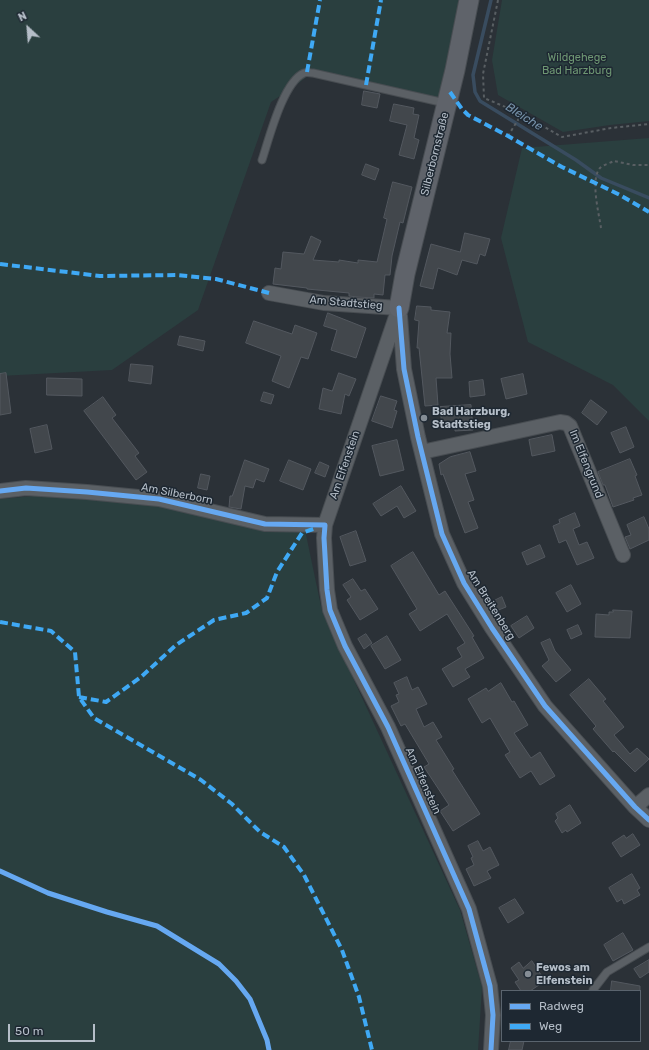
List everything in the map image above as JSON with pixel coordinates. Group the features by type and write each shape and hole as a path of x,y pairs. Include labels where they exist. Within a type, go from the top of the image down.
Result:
{"street":[{"name":"Silberbornstraße","path":"399,308 405,274 455,70 469,0"},
{"name":"Am Stadtstieg","path":"269,292 324,303 399,308"},
{"name":"Am Breitenberg","path":"399,308 404,369 422,452 442,534 464,582 492,628 545,706 635,807 649,820"},
{"name":"Am Elfenstein","path":"399,308 325,525 324,538 327,590 330,610 345,646 388,727 469,909 490,986 493,1015 491,1050"},
{"name":"Im Elfengrund","path":"422,452 560,422 566,422 570,426 623,555"},
{"name":"Am Silberborn","path":"0,491 26,488 159,499 266,524 325,525"},
{"path":"635,807 649,795"}],"lane":[{"path":"262,160 283,98 296,79 304,73 313,73 447,103"},
{"path":"593,990 607,972 649,947"}],"path":[{"path":"498,0 483,74 484,98 522,114 562,137 611,128 649,124"},
{"path":"508,136 522,114"},
{"path":"601,228 595,184 600,168 614,161 633,165 649,165"}],"green space":[{"path":"0,0 459,0 440,104 309,75 271,102 198,310 112,370 0,376"},
{"name":"Wildgehege Bad Harzburg","path":"502,0 649,0 649,121 563,132 498,95 492,60"},
{"path":"649,138 649,421 613,385 528,342 501,238 522,148"},
{"path":"44,495 153,503 305,530 322,611 460,910 482,987 478,1050 0,1050 0,499"}],"building":[{"path":"364,91 380,94 377,108 362,105"},
{"path":"394,104 414,108 413,114 419,115 414,138 419,140 414,159 399,155 407,125 390,121"},
{"path":"366,164 379,169 375,180 362,175"},
{"path":"393,182 412,187 403,223 400,222 392,256 390,275 385,275 383,295 374,294 374,298 357,297 349,296 349,293 273,284 275,268 281,269 283,252 304,254 311,236 321,241 313,260 339,262 339,260 358,263 358,260 377,262 387,219 384,218"},
{"path":"465,233 490,239 485,256 480,254 477,264 462,260 457,275 438,268 433,289 420,286 431,244 460,252"},
{"path":"417,306 431,307 431,310 450,312 447,333 451,333 450,354 452,378 436,378 438,405 425,406 419,348 417,348 419,321 415,320"},
{"path":"328,313 366,328 356,358 331,350 337,330 324,326"},
{"path":"254,321 292,334 295,325 317,333 308,359 301,357 289,388 272,381 281,356 246,343"},
{"path":"180,336 205,341 203,351 178,345"},
{"path":"131,364 153,366 151,384 129,381"},
{"path":"6,373 11,413 0,415 0,374"},
{"path":"339,373 356,379 349,396 345,394 341,414 319,409 323,388 332,391"},
{"path":"523,374 527,394 506,399 501,379"},
{"path":"47,378 82,379 82,396 47,395"},
{"path":"483,380 485,395 470,397 469,382"},
{"path":"264,392 274,395 271,404 261,401"},
{"path":"381,396 397,401 394,410 397,411 392,428 372,421"},
{"path":"103,397 116,415 112,418 139,453 135,456 147,472 136,480 84,411"},
{"path":"591,400 607,412 597,425 582,413"},
{"path":"471,405 473,430 455,431 455,425 442,426 440,407"},
{"path":"47,425 52,449 35,453 30,429"},
{"path":"626,427 634,447 620,453 611,433"},
{"path":"552,435 555,451 532,456 529,440"},
{"path":"397,440 404,470 380,476 372,446"},
{"path":"470,452 476,471 465,474 474,500 468,502 478,528 465,533 443,474 441,475 439,464 450,457"},
{"path":"630,459 637,475 635,476 642,495 633,498 634,500 613,507 605,485 603,485 598,472"},
{"path":"245,460 269,469 264,482 256,479 253,488 245,486 241,509 229,507 230,496 232,496"},
{"path":"289,460 311,469 303,490 280,481"},
{"path":"320,462 329,466 325,477 315,473"},
{"path":"201,474 210,476 207,490 198,488"},
{"path":"401,486 416,511 404,518 397,506 381,516 373,504"},
{"path":"575,513 580,526 573,529 579,545 587,542 594,558 577,565 566,540 559,543 553,526 560,523 559,520"},
{"path":"644,517 649,529 649,540 630,549 625,537 631,535 627,525"},
{"path":"356,531 366,561 350,566 340,537"},
{"path":"540,545 545,557 527,565 522,553"},
{"path":"413,552 439,595 445,591 474,636 472,637 484,658 465,669 470,677 453,687 442,669 462,657 457,648 465,643 447,614 420,631 409,614 417,609 391,566"},
{"path":"353,579 361,591 365,589 378,609 360,620 347,600 351,597 343,585"},
{"path":"571,585 581,604 567,612 556,593"},
{"path":"502,597 506,607 496,611 492,602"},
{"path":"613,610 632,611 630,638 595,637 596,614 609,615 609,612 613,612"},
{"path":"527,616 534,628 519,638 511,626"},
{"path":"578,625 582,634 571,639 567,630"},
{"path":"366,634 372,643 364,649 358,639"},
{"path":"387,636 401,660 385,669 371,646"},
{"path":"550,639 555,651 571,670 556,682 542,666 549,660 541,643"},
{"path":"407,677 412,690 418,687 427,704 416,709 424,727 433,722 442,737 436,740 454,769 452,770 480,814 453,831 440,811 449,805 424,767 429,764 405,724 401,726 391,706 399,702 396,695 399,694 394,683"},
{"path":"589,679 606,699 603,701 624,727 614,735 630,754 637,748 649,759 635,772 614,751 613,752 593,729 596,726 570,695"},
{"path":"501,683 512,702 514,701 528,725 514,733 531,758 540,752 555,776 540,785 531,771 520,778 505,755 510,752 490,718 482,723 468,699 486,688 488,691"},
{"path":"570,805 581,823 567,832 566,830 562,833 555,821 558,818 556,814"},
{"path":"633,834 640,845 621,857 612,843 624,835 626,838"},
{"path":"478,841 483,851 490,847 499,865 487,871 491,878 474,886 466,869 474,865 471,858 473,857 468,846"},
{"path":"632,874 640,888 637,890 640,895 624,904 622,899 617,902 609,888"},
{"path":"515,899 524,913 508,923 499,908"},
{"path":"623,933 633,950 613,961 604,945"},
{"path":"649,960 649,972 640,978 634,969"},
{"name":"Fewos am Elfenstein","path":"532,961 545,981 532,990 520,990 515,982 519,980 511,968 519,962 523,968"},
{"path":"612,981 640,986 640,990 611,990"},
{"path":"511,1042 524,1042 522,1050 509,1050"}],"waterway":[{"name":"Bleiche","path":"491,0 473,75 475,92 480,101 576,160 601,178 649,198"}],"marked path":[{"path":"307,72 320,0"},
{"path":"366,85 381,0"},
{"path":"450,92 468,115 562,167 620,195 649,212"},
{"path":"0,264 100,276 177,275 216,279 269,293"},
{"path":"79,697 106,702 141,677 176,645 214,620 246,613 267,598 277,572 302,533 316,528"},
{"path":"0,622 51,631 75,652 79,697 94,718 201,780 232,804 260,832 284,847 304,875 342,950 359,997 372,1050"}],"cycle path":[{"path":"399,308 404,369 418,437 442,534 464,583 492,628 545,706 635,807 649,820"},
{"path":"0,491 26,488 159,499 265,524 325,525 324,538 327,590 330,610 345,646 388,727 469,909 490,986 493,1015 491,1050"},
{"path":"0,871 48,893 157,926 219,964 236,981 250,999 267,1040 269,1050"}],"place":[{"name":"Bad Harzburg, Stadtstieg","path":"424,418"},
{"name":"Fewos am Elfenstein","path":"528,974"}]}
